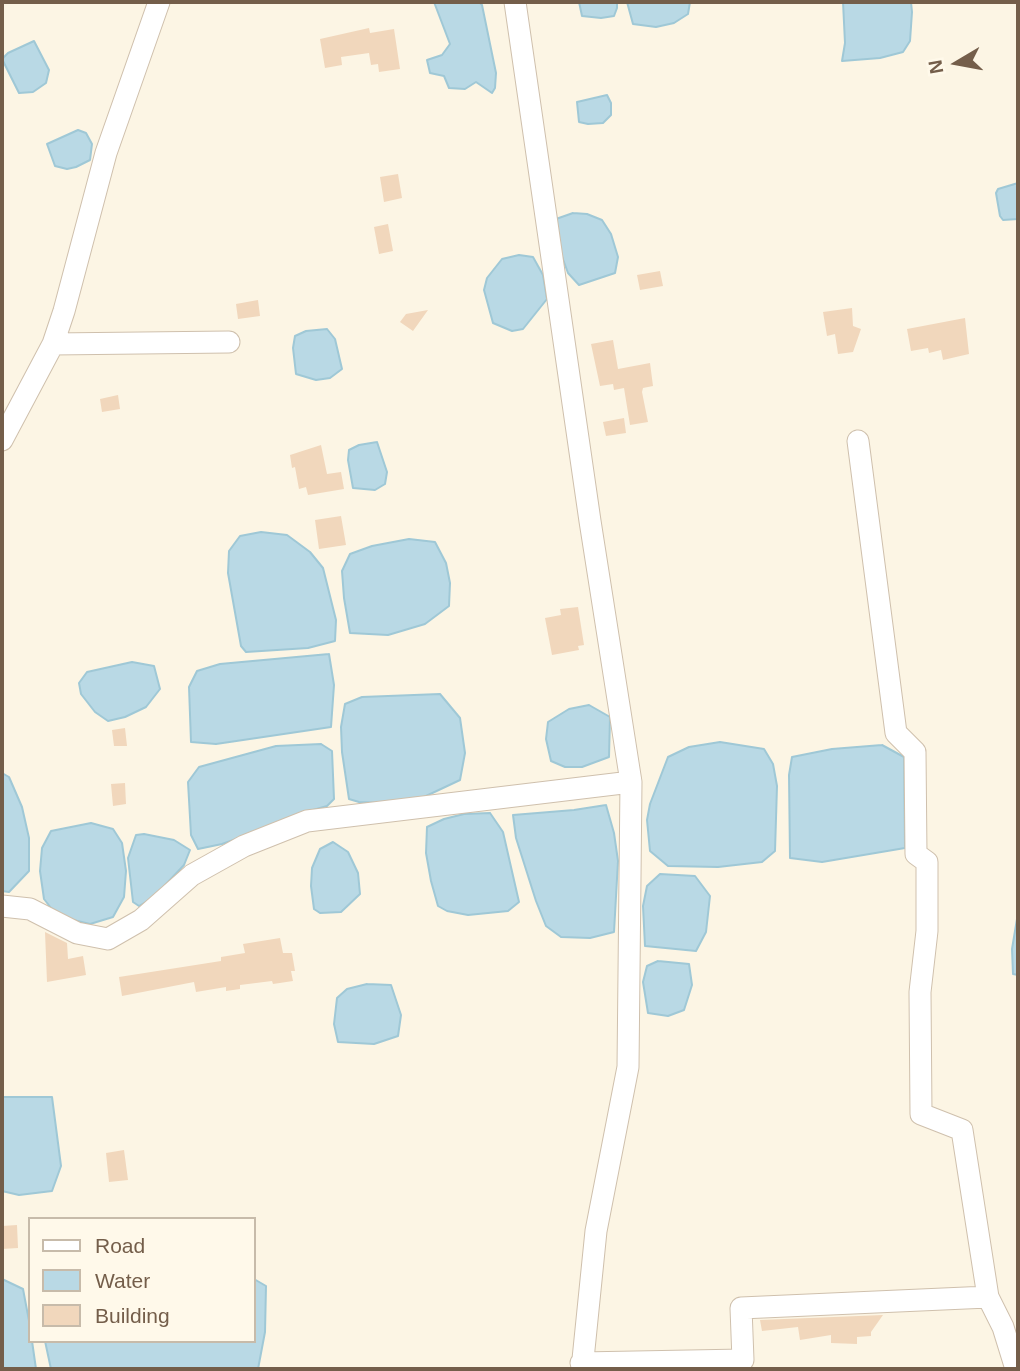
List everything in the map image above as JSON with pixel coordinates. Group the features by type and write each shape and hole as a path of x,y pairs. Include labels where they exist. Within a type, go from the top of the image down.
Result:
{"street":[{"path":"2,440 53,344 106,153 159,2"},
{"path":"515,2 590,521 631,782 628,1068 596,1231 581,1366 743,1360 741,1308 988,1297"},
{"path":"53,344 229,342"},
{"path":"858,441 896,733 915,752 916,854 927,862 927,931 920,992 921,1114 962,1130 988,1297 1003,1327 1016,1369"},
{"path":"2,906 30,909 77,933 107,939 141,920 192,875 244,846 307,821 631,782"}],"water":[{"path":"434,2 479,2 482,5 496,73 492,93 476,82 465,89 449,88 444,76 430,73 427,60 442,55 450,44"},
{"path":"579,2 617,2 617,8 614,16 582,16"},
{"path":"627,2 690,2 688,14 674,23 656,27 633,24"},
{"path":"843,2 911,2 910,41 903,52 880,58 842,61 845,43"},
{"path":"34,41 49,70 46,83 33,92 19,93 2,59 8,53"},
{"path":"607,95 611,103 611,115 603,123 579,122 577,102"},
{"path":"78,130 86,133 92,144 90,160 67,169 55,166 47,144"},
{"path":"1018,183 1018,219 1003,220 996,193 998,189"},
{"path":"573,213 587,214 602,220 611,234 618,257 615,273 579,285 568,273 553,232 556,219"},
{"path":"519,255 533,257 543,275 547,299 523,329 512,331 493,323 484,290 487,278 502,259"},
{"path":"327,329 335,339 342,369 330,378 316,380 296,374 293,348 295,336 306,331"},
{"path":"377,442 387,472 385,484 375,490 353,488 349,450"},
{"path":"261,532 287,535 310,552 323,568 336,620 335,641 308,648 246,652 241,646 228,573 229,551 240,536"},
{"path":"409,539 435,542 446,563 450,583 449,606 425,624 388,635 350,633 342,571 350,554 372,546"},
{"path":"329,654 334,685 331,727 216,744 191,742 189,687 197,671 220,664"},
{"path":"132,662 154,666 160,689 146,707 125,717 108,721 95,712 81,694 79,683 87,672"},
{"path":"440,694 460,718 465,753 460,780 409,804 359,802 349,799 342,752 341,727 345,704 362,697"},
{"path":"589,705 610,717 609,757 582,767 565,767 551,761 546,739 548,722 569,709"},
{"path":"720,742 764,749 773,764 777,786 775,851 762,862 718,867 668,866 650,851 647,820 650,804 668,757 689,747"},
{"path":"321,744 332,751 334,799 327,806 292,816 222,844 198,849 191,835 188,782 199,767 276,746"},
{"path":"882,745 904,757 905,848 822,862 790,858 789,775 792,757 832,749"},
{"path":"2,773 9,777 22,807 29,838 29,871 9,892 2,891"},
{"path":"606,805 618,861 614,932 590,938 561,937 546,926 536,901 516,838 513,815"},
{"path":"490,813 503,832 519,902 508,911 468,915 447,911 438,906 431,881 426,853 427,827 464,814"},
{"path":"91,823 113,829 122,843 126,871 124,897 113,917 90,924 69,919 51,908 44,899 40,871 42,848 51,831"},
{"path":"136,835 174,840 190,850 184,865 153,898 139,906 133,902 128,858"},
{"path":"333,842 348,852 358,873 360,894 341,912 320,913 314,909 312,868 320,849"},
{"path":"660,874 695,876 710,896 706,932 696,951 645,946 643,906 647,886"},
{"path":"1018,913 1018,975 1013,974 1012,949"},
{"path":"658,961 689,964 692,985 684,1010 668,1016 648,1013 643,982 647,966"},
{"path":"367,984 391,985 401,1015 398,1036 374,1044 338,1042 334,1024 337,998 347,989"},
{"path":"2,1097 52,1097 61,1166 52,1191 19,1195 2,1191"},
{"path":"2,1279 23,1289 28,1315 28,1343 32,1343 36,1369 2,1369"},
{"path":"256,1280 266,1286 265,1332 258,1369 51,1369 45,1343 256,1343"}],"building":[{"path":"369,28 370,33 394,29 400,69 379,72 378,64 371,65 369,53 341,57 342,65 325,68 320,39"},
{"path":"398,174 402,198 384,202 380,177"},
{"path":"388,224 393,251 379,254 374,227"},
{"path":"660,271 663,286 640,290 637,275"},
{"path":"258,300 260,316 238,319 236,304"},
{"path":"852,308 853,326 861,329 853,352 838,354 835,334 827,336 823,312"},
{"path":"428,310 413,331 400,322 406,314"},
{"path":"965,318 969,354 943,360 941,350 929,353 928,348 911,351 907,329"},
{"path":"613,340 618,369 650,363 653,386 643,388 642,392 648,422 630,425 624,388 614,390 613,384 600,386 591,344"},
{"path":"118,395 120,409 102,412 100,399"},
{"path":"624,418 626,433 606,436 603,422"},
{"path":"321,445 327,474 341,472 344,489 308,495 306,487 299,489 290,455"},
{"path":"341,516 346,545 319,549 315,520"},
{"path":"578,607 584,645 578,646 579,650 552,655 545,618 561,615 560,609"},
{"path":"125,728 127,746 114,746 112,730"},
{"path":"125,783 126,804 113,806 111,784"},
{"path":"45,932 67,943 68,959 83,956 86,975 47,982"},
{"path":"280,938 283,953 292,953 295,971 291,971 293,981 240,985 240,989 226,991 226,987 196,992 194,982 122,996 119,977 221,961 221,957 245,953 243,944"},
{"path":"124,1150 128,1180 109,1182 106,1153"},
{"path":"17,1225 18,1248 2,1249 2,1226"},
{"path":"883,1315 871,1336 857,1337 857,1344 831,1343 831,1335 800,1340 798,1327 762,1331 760,1320"}]}
